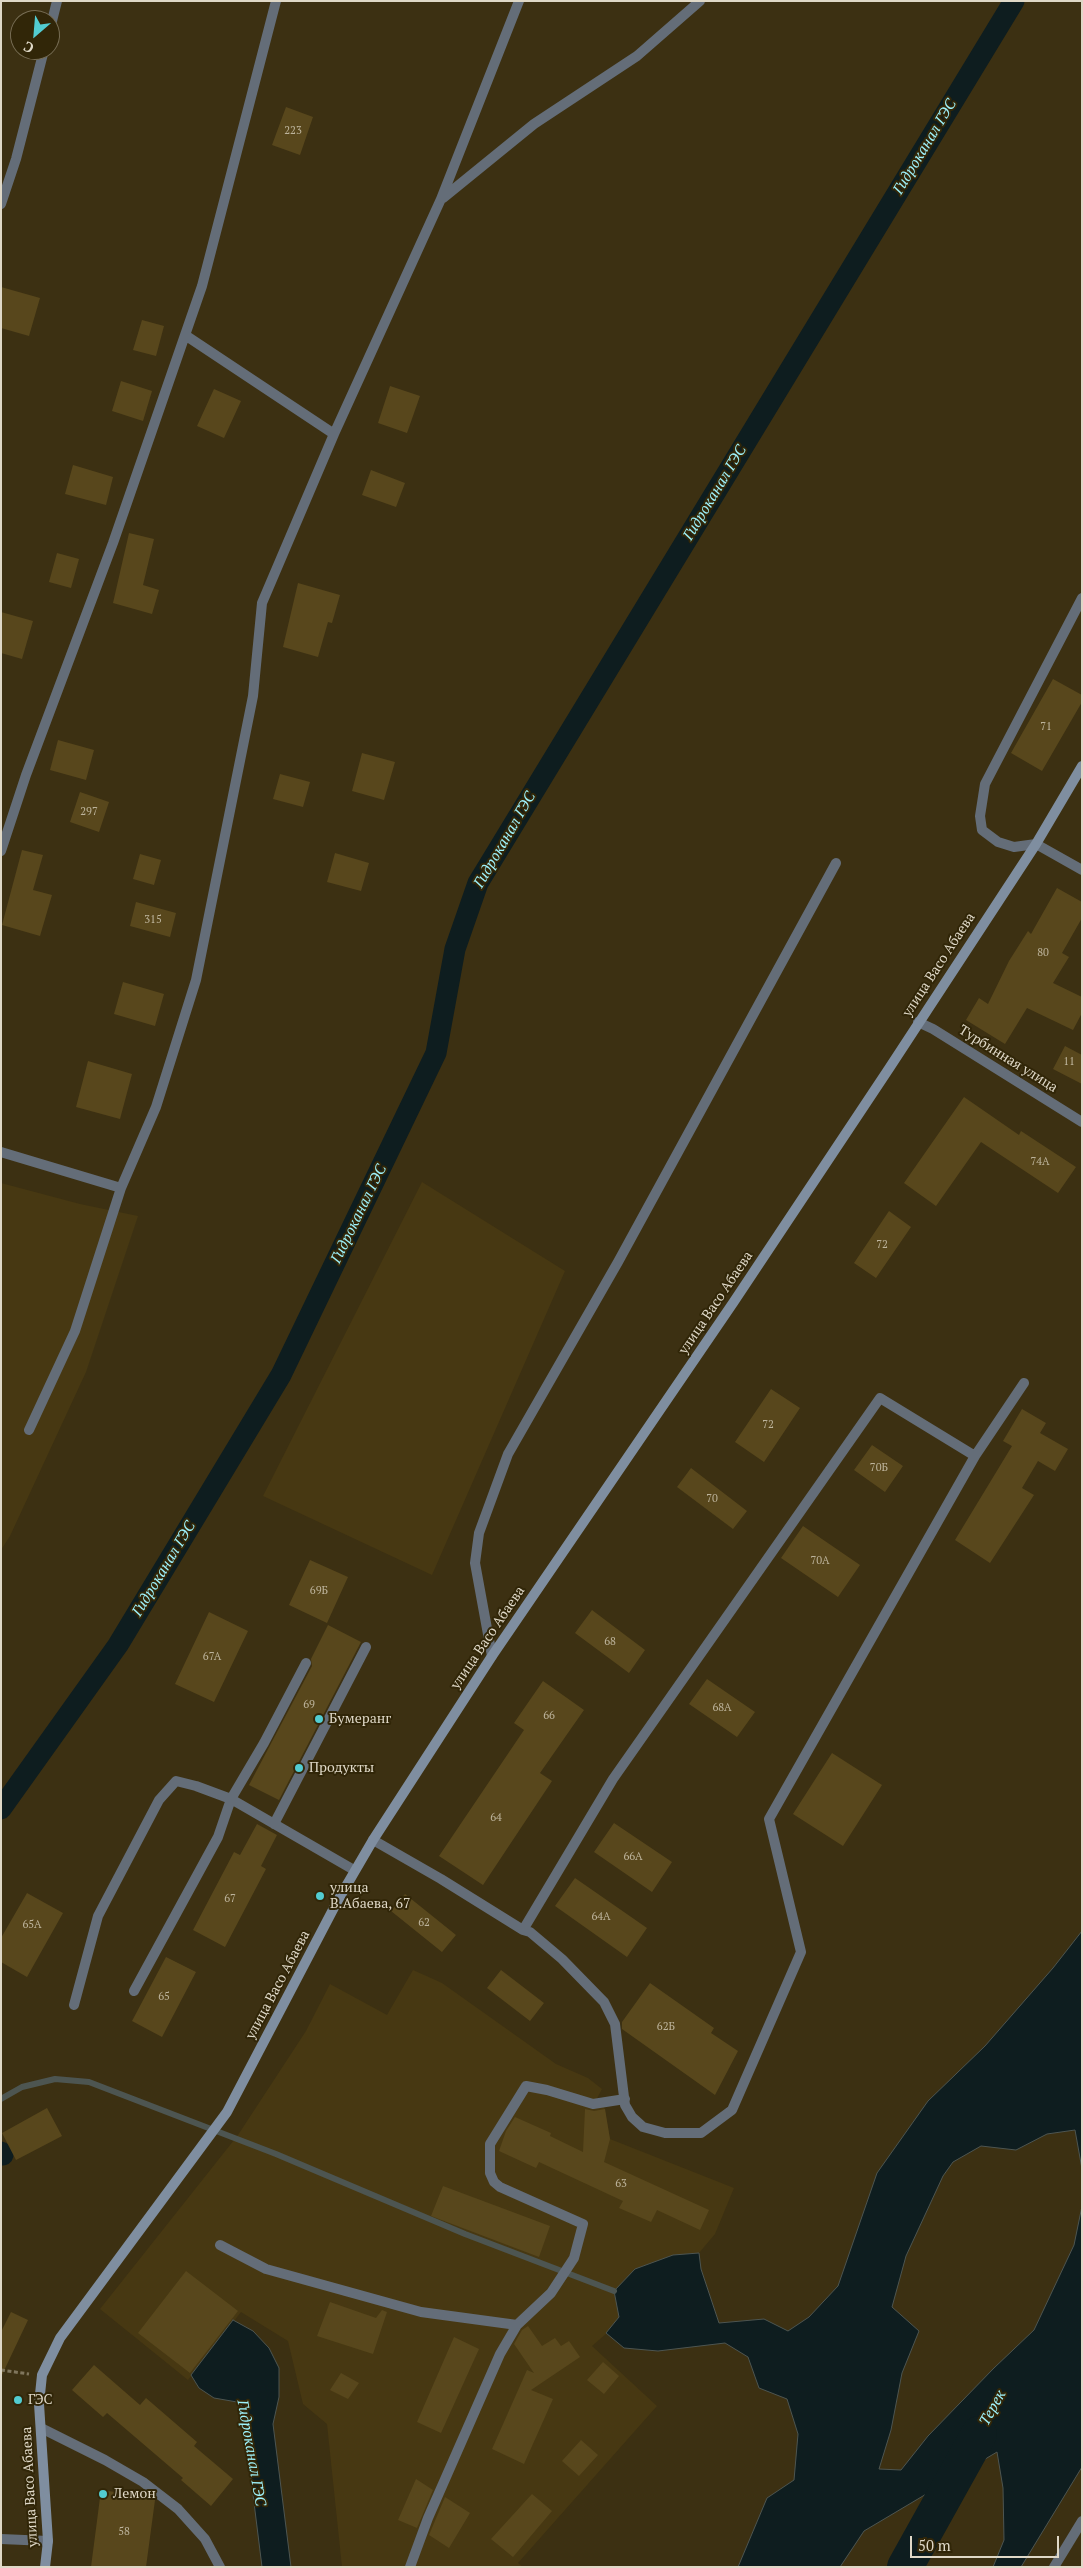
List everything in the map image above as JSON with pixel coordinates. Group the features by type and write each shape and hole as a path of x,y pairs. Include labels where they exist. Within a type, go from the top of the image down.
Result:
{"main road":[{"name":"улица Васо Абаева","path":"46,2567 48,2541 39,2404 42,2375 60,2338 227,2112 354,1870 373,1840 492,1656 733,1303 1036,844 1082,766"}],"street":[{"path":"1,851 26,775 113,543 202,286 276,1"},
{"path":"29,1430 75,1331 121,1188 156,1107 196,980 253,696 262,603 334,434 441,199 518,1"},
{"path":"441,199 534,124 637,56 700,1"},
{"path":"1,204 16,160 41,60"},
{"path":"185,335 334,434"},
{"path":"1082,598 985,784 980,816 982,830 998,842 1014,847 1036,844 1082,870"},
{"path":"492,1656 475,1563 479,1533 508,1454 618,1262 836,863"},
{"name":"Турбинная улица","path":"918,1022 933,1029 1082,1122"},
{"path":"1,1152 121,1188"},
{"path":"373,1840 441,1878 523,1930 530,1932 562,1959 604,2002 615,2024 625,2105 632,2117 644,2127 665,2133 701,2133 732,2110 802,1952 769,1819 975,1456 1024,1382"},
{"path":"523,1930 613,1779 880,1398 975,1456"},
{"path":"274,1824 366,1647"},
{"path":"134,1991 218,1837 231,1799 264,1743 306,1663"},
{"path":"74,2005 98,1916 159,1800 176,1781 231,1799 354,1870"},
{"path":"410,2567 428,2518 484,2390 517,2325 551,2293 574,2258 582,2224 500,2187 494,2182 490,2173 490,2144 526,2086 547,2090 594,2104 625,2099"},
{"path":"220,2244 266,2269 421,2312 517,2325"},
{"path":"41,2428 105,2460 143,2482 178,2509 205,2539 220,2567"},
{"path":"1054,2567 1082,2521"},
{"path":"1,2539 48,2541"}],"path":[{"path":"1,2370 42,2375"}],"shaded area":[{"path":"422,1182 565,1271 432,1575 263,1496"},
{"path":"1,1183 80,1204 138,1216 86,1372 10,1536 1,1550"},
{"path":"413,1970 442,1983 556,2064 588,2078 602,2089 594,2104 604,2105 610,2139 734,2188 715,2234 699,2253 592,2346 657,2406 518,2563 523,2567 342,2567 327,2424 303,2404 288,2341 241,2312 188,2380 100,2309 238,2135 306,2031 330,1984 387,2015"}],"water":[{"path":"1082,1931 1082,2169 1075,2130 1047,2134 1016,2150 981,2146 953,2162 943,2176 906,2256 892,2307 919,2331 902,2373 891,2430 879,2469 901,2470 928,2436 1034,2330 1074,2245 1082,2206 1082,2467 1021,2567 993,2567 1004,2540 1003,2488 997,2452 864,2531 840,2567 738,2567 767,2498 794,2480 798,2434 787,2399 759,2388 748,2357 725,2343 658,2351 624,2348 606,2333 619,2317 614,2291 635,2269 673,2255 699,2253 701,2269 719,2323 764,2319 788,2331 809,2317 838,2286 877,2173 928,2101 985,2046 1053,1968"},
{"path":"233,2320 253,2331 269,2348 279,2368 279,2397 273,2424 291,2567 262,2567 242,2406 237,2402 214,2398 199,2388 191,2375"}],"building":[{"path":"286,107 313,117 300,155 272,145"},
{"path":"1,287 40,298 29,336 1,328"},
{"path":"142,320 164,326 156,356 133,350"},
{"path":"121,381 152,391 143,421 112,411"},
{"path":"390,386 420,396 407,433 378,423"},
{"path":"214,389 241,401 224,438 197,426"},
{"path":"73,465 113,477 106,505 65,494"},
{"path":"371,470 405,483 396,507 362,495"},
{"path":"129,533 154,539 143,585 159,590 152,614 113,603"},
{"path":"57,553 79,559 71,588 49,582"},
{"path":"298,583 340,595 332,623 328,622 318,657 283,647"},
{"path":"1,612 33,621 22,659 1,653"},
{"path":"1053,679 1082,695 1082,702 1042,771 1011,753"},
{"path":"58,740 94,750 86,780 50,770"},
{"path":"362,753 395,762 384,800 352,791"},
{"path":"280,774 310,782 303,807 273,799"},
{"path":"80,792 109,802 99,832 70,822"},
{"path":"22,850 43,855 33,890 52,895 40,936 2,925"},
{"path":"335,853 369,863 361,891 327,882"},
{"path":"140,854 161,860 154,885 133,879"},
{"path":"1057,888 1082,902 1082,918 1062,953 1069,957 1053,983 1082,997 1082,1013 1073,1030 1027,1008 1005,1044 966,1020 979,998 988,1004 1009,961 1028,931 1031,934"},
{"path":"136,902 176,913 170,937 130,926"},
{"path":"123,982 164,994 155,1026 114,1014"},
{"path":"1065,1046 1082,1055 1082,1084 1053,1069"},
{"path":"88,1061 132,1074 120,1119 76,1107"},
{"path":"964,1097 1019,1135 1021,1131 1076,1167 1058,1193 981,1142 936,1206 904,1183"},
{"path":"889,1211 911,1227 876,1278 854,1263"},
{"path":"771,1389 800,1408 764,1462 735,1442"},
{"path":"1022,1409 1046,1423 1040,1433 1068,1449 1055,1471 1038,1461 1022,1488 1034,1495 990,1563 955,1540 1012,1446 1003,1441"},
{"path":"872,1445 903,1466 885,1492 854,1470"},
{"path":"691,1468 747,1511 733,1529 677,1487"},
{"path":"803,1526 860,1565 838,1597 781,1558"},
{"path":"310,1560 348,1577 327,1623 289,1605"},
{"path":"592,1610 645,1650 629,1673 575,1633"},
{"path":"209,1612 248,1631 214,1702 175,1684"},
{"path":"328,1625 361,1642 279,1800 249,1785 312,1666 311,1659"},
{"path":"707,1679 755,1712 737,1737 689,1704"},
{"path":"543,1681 584,1710 540,1773 552,1781 483,1885 439,1856 524,1730 514,1723"},
{"path":"832,1753 882,1785 843,1846 793,1814"},
{"path":"614,1823 672,1862 652,1892 594,1852"},
{"path":"257,1824 277,1835 261,1866 266,1869 225,1947 193,1930 234,1852 240,1855"},
{"path":"575,1878 647,1928 627,1957 555,1906"},
{"path":"27,1893 63,1913 27,1977 1,1962 1,1938"},
{"path":"405,1894 456,1935 442,1952 391,1911"},
{"path":"166,1957 196,1972 162,2037 132,2021"},
{"path":"501,1970 544,2003 530,2021 487,1988"},
{"path":"650,1983 714,2028 711,2033 738,2051 715,2095 622,2029 622,2022"},
{"path":"47,2108 62,2136 16,2160 2,2133"},
{"path":"585,2109 594,2111 605,2109 610,2139 604,2162 709,2210 700,2230 657,2210 651,2222 619,2208 623,2201 539,2162 536,2168 499,2151 506,2131 515,2117 551,2133 550,2136 583,2152"},
{"path":"443,2186 550,2226 539,2257 431,2216"},
{"path":"186,2271 238,2311 190,2373 138,2333"},
{"path":"330,2302 376,2318 382,2310 387,2312 373,2354 317,2336"},
{"path":"11,2312 28,2320 1,2377 1,2332"},
{"path":"528,2326 542,2346 555,2338 561,2346 569,2341 580,2357 531,2390 553,2399 524,2464 492,2449 527,2370 534,2373 514,2344 522,2330"},
{"path":"454,2337 479,2349 441,2433 417,2422"},
{"path":"603,2362 619,2376 604,2394 587,2380"},
{"path":"94,2365 140,2405 146,2398 197,2442 194,2446 233,2479 211,2506 181,2480 183,2478 107,2413 103,2417 72,2390"},
{"path":"341,2373 359,2383 348,2399 330,2390"},
{"path":"581,2440 598,2455 579,2476 562,2461"},
{"path":"416,2479 433,2490 417,2528 398,2520"},
{"path":"101,2490 151,2497 155,2500 146,2567 91,2567"},
{"path":"532,2494 552,2511 513,2557 491,2539"},
{"path":"445,2497 470,2513 449,2548 429,2535"}],"waterway":[{"name":"Гидроканал ГЭС","path":"1,1809 118,1645 281,1375 436,1053 455,949 478,883 1014,1"},
{"path":"1,2099 22,2087 55,2079 89,2082 276,2154 465,2234 614,2291"},
{"name":"Терек","path":"905,2567 979,2434"}],"place":[{"name":"Бумеранг","path":"319,1719"},
{"name":"Продукты","path":"299,1768"},
{"name":"улица В.Абаева, 67","path":"320,1896"},
{"name":"ГЭС","path":"18,2400"},
{"name":"Лемон","path":"103,2494"}]}
